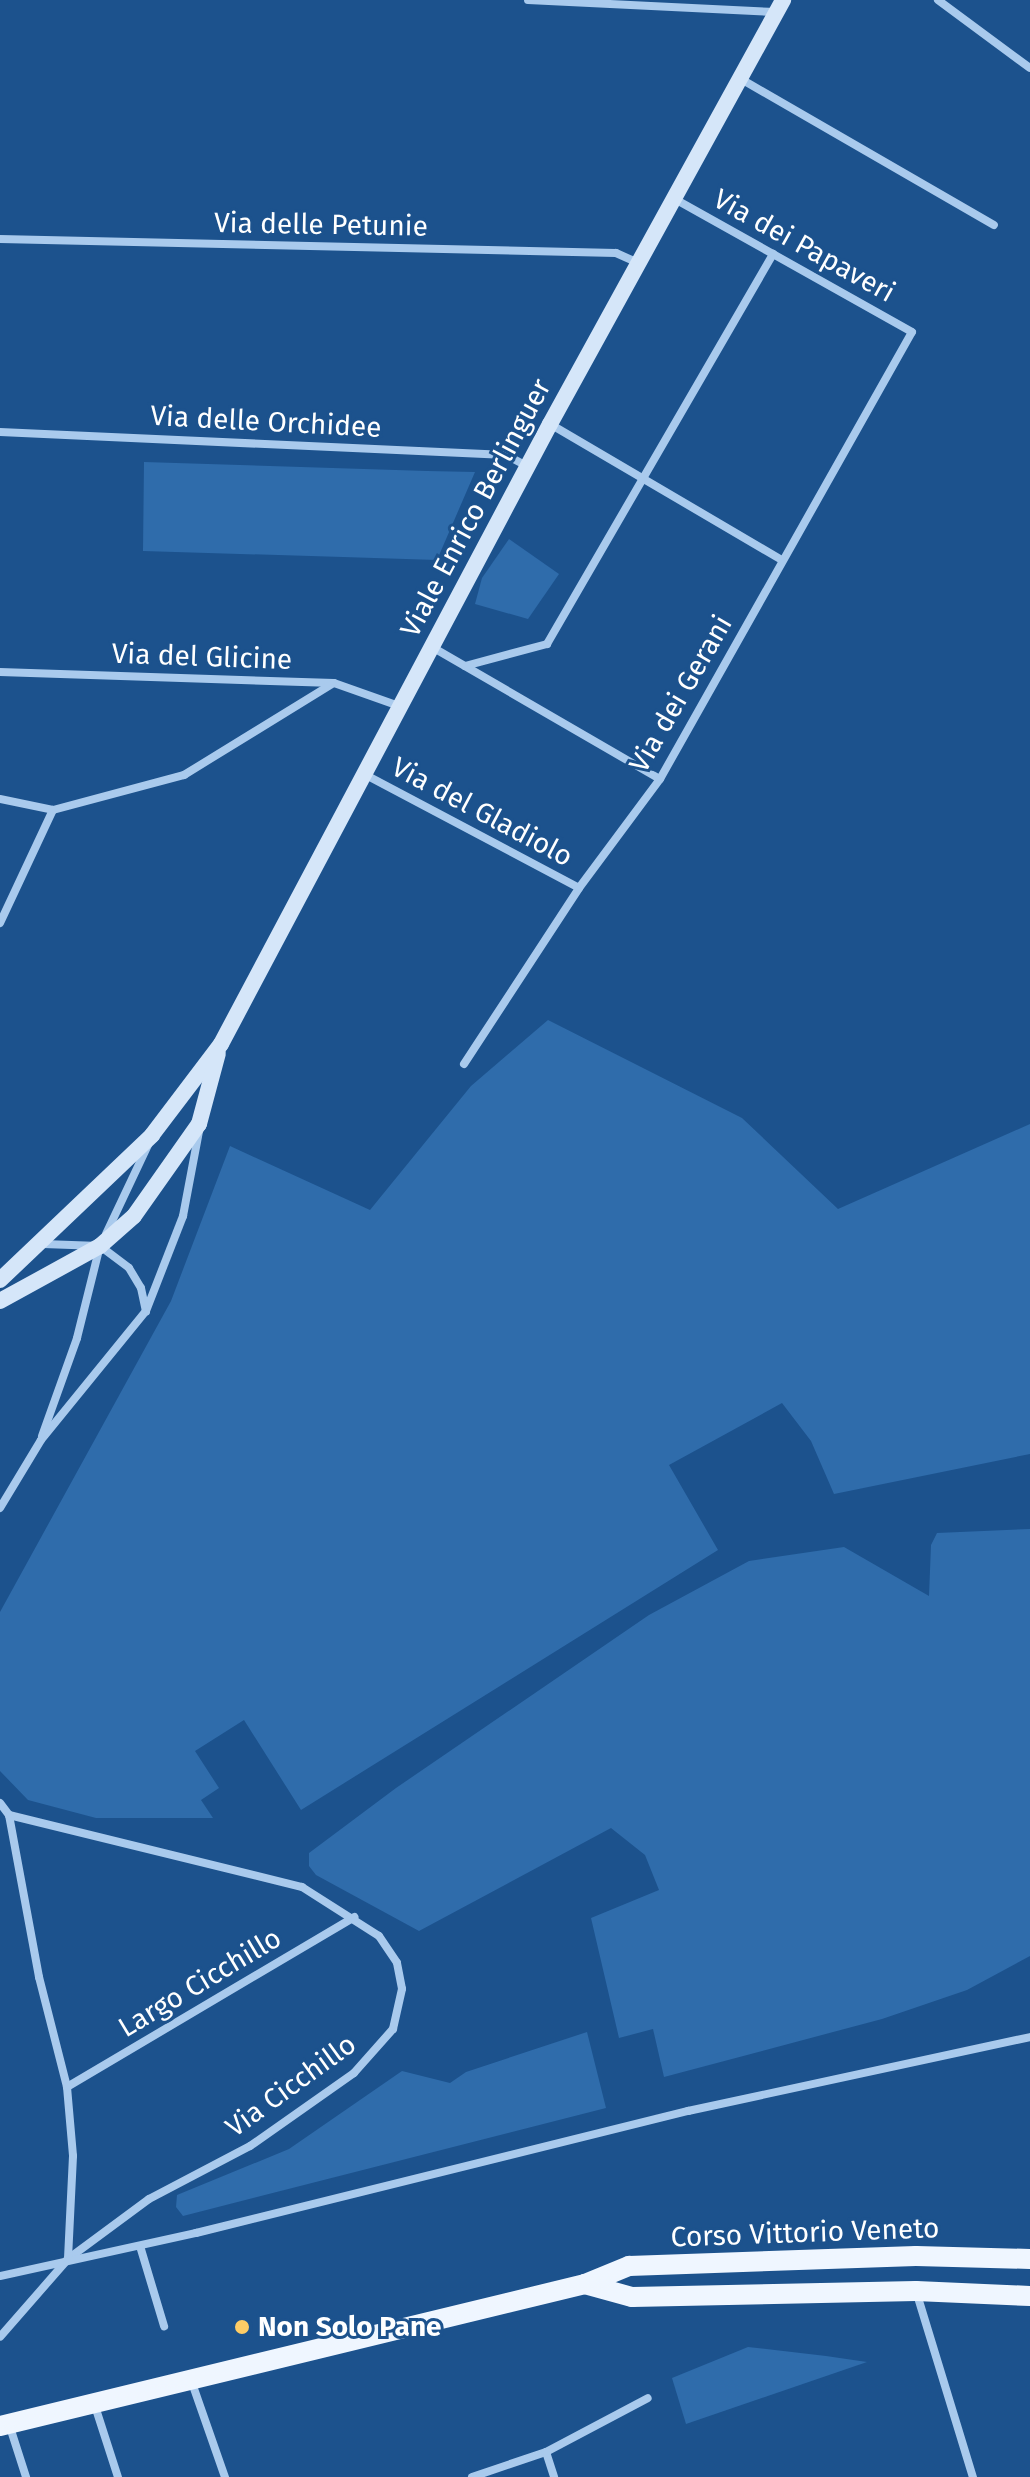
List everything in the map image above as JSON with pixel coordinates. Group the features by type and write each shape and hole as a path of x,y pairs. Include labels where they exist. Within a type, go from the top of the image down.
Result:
{"main road":[{"name":"Viale Enrico Berlinguer","path":"221,1044 550,424 780,6"},
{"path":"0,1301 100,1246 134,1216 169,1174 199,1124 221,1044"},
{"path":"0,1280 43,1244 152,1135 221,1044"},
{"name":"Corso Vittorio Veneto","path":"4,2425 585,2284 629,2266 916,2256 1030,2259"},
{"name":"Corso Vittorio Veneto","path":"585,2284 632,2297 916,2291 1030,2296"}],"street":[{"path":"528,0 780,6"},
{"path":"938,0 1030,68"},
{"path":"741,79 994,225"},
{"name":"Via dei Papaveri","path":"675,199 912,332"},
{"name":"Via delle Petunie","path":"0,239 616,253 639,264"},
{"path":"465,666 547,644 773,254"},
{"name":"Via dei Gerani","path":"464,1064 579,888 660,779 912,332"},
{"path":"550,424 782,560"},
{"name":"Via delle Orchidee","path":"0,432 506,455 528,466"},
{"path":"431,647 660,779"},
{"name":"Via del Glicine","path":"0,672 334,683 399,706"},
{"path":"0,799 53,810 184,775 334,683"},
{"name":"Via del Gladiolo","path":"363,774 579,888"},
{"path":"0,923 53,810"},
{"path":"0,1508 41,1440 146,1311 183,1216 199,1124"},
{"path":"41,1440 77,1338 100,1246 152,1135"},
{"path":"43,1244 100,1246 129,1268 141,1288 146,1311"},
{"path":"0,1803 9,1815 39,1977 67,2087 73,2156 68,2259"},
{"name":"Via Cicchillo","path":"0,2337 68,2259 149,2199 285,2124 380,2049 401,2005 401,1973 386,1944 355,1917 279,1879 9,1815"},
{"name":"Largo Cicchillo","path":"67,2087 355,1917"},
{"path":"0,2276 140,2246 688,2111 1030,2037"},
{"path":"140,2246 164,2326"},
{"path":"916,2291 973,2477"},
{"path":"191,2380 225,2477"},
{"path":"472,2477 546,2452 648,2398"},
{"path":"94,2403 118,2477"},
{"path":"4,2425 26,2477"},
{"path":"546,2452 554,2477"}],"shaded area":[{"path":"144,462 475,472 437,560 143,551"},
{"path":"509,539 559,574 528,619 475,604 482,578"},
{"path":"548,1020 742,1118 838,1209 1030,1124 1030,1454 834,1494 811,1441 782,1403 669,1465 718,1550 301,1810 244,1720 195,1751 219,1788 201,1800 213,1818 96,1818 28,1800 0,1771 0,1612 171,1301 230,1146 370,1210 471,1086"},
{"path":"1030,1529 1030,1956 967,1990 882,2019 664,2077 653,2029 619,2038 591,1918 659,1890 645,1855 611,1828 419,1931 316,1875 309,1866 309,1853 396,1788 649,1615 749,1561 844,1547 929,1596 931,1545 937,1533"},
{"path":"587,2032 606,2108 183,2216 176,2207 177,2195 289,2149 402,2071 450,2083 466,2072"},
{"path":"748,2347 867,2362 686,2424 672,2378"}],"place":[{"name":"Non Solo Pane","path":"242,2327"}]}
